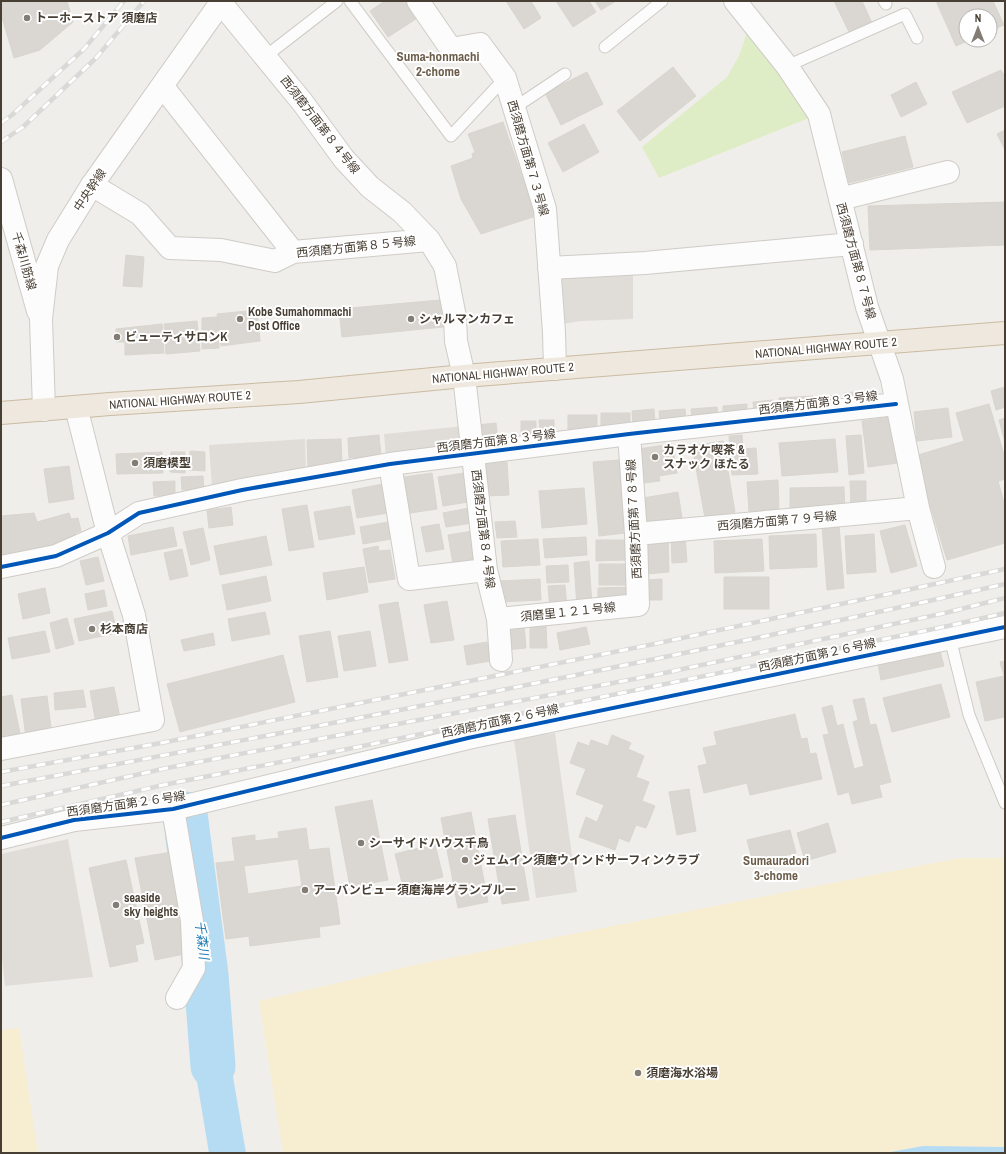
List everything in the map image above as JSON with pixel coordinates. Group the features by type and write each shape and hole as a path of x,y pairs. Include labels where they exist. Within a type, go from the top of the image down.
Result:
{"highway":[{"name":"NATIONAL HIGHWAY ROUTE 2","path":"1,413 300,392 464,376 1005,333"}],"street":[{"name":"西須磨方面第７３号線","path":"418,1 451,49 480,44 505,78 545,209 555,369"},
{"name":"西須磨方面第８７号線","path":"735,1 787,66 819,114 867,307 892,379 918,508 934,567"},
{"name":"西須磨方面第８４号線","path":"221,2 303,103 344,159 370,187 402,212 429,240 445,266 455,317 456,341 464,376 486,570 498,619 501,660"},
{"name":"中央幹線","path":"44,410 41,319 48,266 58,240 92,185 163,87 221,2"},
{"path":"163,87 293,252"},
{"path":"840,199 948,172"},
{"name":"千森川筋線","path":"1,179 41,319"},
{"name":"西須磨方面第８５号線","path":"92,185 140,214 170,248 221,250 275,261 293,252 429,240"},
{"path":"549,268 646,263 852,244"},
{"name":"西須磨方面第８３号線","path":"1,567 56,556 108,534 139,513 242,490 390,464 629,434 896,404"},
{"path":"1,749 153,720 134,615 108,534 76,407"},
{"name":"西須磨方面第７８号線","path":"629,434 636,534 638,605"},
{"path":"390,464 409,579 486,570"},
{"name":"西須磨方面第７９号線","path":"636,534 918,508"},
{"name":"須磨里１２１号線","path":"498,619 638,605"},
{"name":"西須磨方面第２６号線","path":"1,838 74,820 173,809 468,738 1005,627"},
{"path":"173,809 192,921 194,968 178,998"}],"lane":[{"path":"266,56 337,1"},
{"path":"350,1 451,136 505,78"},
{"path":"605,47 662,1"},
{"path":"787,66 905,14 918,38"},
{"path":"514,108 565,74"},
{"path":"950,638 969,715 1005,803"}],"green space":[{"path":"749,26 809,118 659,178 642,147 727,77 739,56"}],"sand":[{"name":"須磨海水浴場","path":"960,858 1005,858 1005,1147 923,1146 885,1153 283,1153 259,1001 424,963"},
{"path":"19,1028 38,1153 1,1153 1,1030"}],"shaded area":[{"path":"633,271 633,319 581,321 556,325 556,276"},
{"path":"465,426 467,449 386,457 384,434"},
{"path":"305,439 306,471 212,488 209,445"},
{"path":"555,733 577,892 536,898 514,739"},
{"path":"68,839 93,977 5,986 1,948 1,854"}],"water":[{"path":"231,1065 246,1153 209,1153 195,1069"},
{"path":"923,1146 1005,1147 1005,1153 885,1153"}],"building":[{"path":"1,1 67,1 73,22 40,50 14,58 1,14"},
{"path":"385,1 405,1 416,19 388,37 370,11"},
{"path":"506,1 531,1 541,18 524,29"},
{"path":"556,1 589,1 596,12 573,27"},
{"path":"595,1 616,1 601,10"},
{"path":"834,1 862,1 872,23 850,34"},
{"path":"936,1 993,1 996,8 958,8 958,45 956,46"},
{"path":"998,12 1004,25 998,28"},
{"path":"673,67 696,96 640,141 617,111"},
{"path":"1001,70 1005,77 1005,106 967,123 952,92"},
{"path":"587,72 603,104 561,125 545,93"},
{"path":"916,82 927,104 901,117 891,95"},
{"path":"503,122 536,216 481,234 461,199 451,166 473,158 472,154 475,152 468,134"},
{"path":"584,124 599,152 563,172 548,143"},
{"path":"1005,130 1005,150 997,134"},
{"path":"905,136 913,167 849,183 842,152"},
{"path":"1005,202 1005,245 870,250 868,206"},
{"path":"126,255 144,257 142,287 123,286"},
{"path":"440,300 443,327 342,337 339,309"},
{"path":"257,310 260,341 221,346 217,314"},
{"path":"218,317 219,348 202,349 202,318"},
{"path":"197,321 200,351 166,354 164,324"},
{"path":"162,324 164,353 125,355 125,342 116,342 116,329"},
{"path":"1005,387 1005,407 996,410 991,391"},
{"path":"865,391 866,403 844,404 844,393"},
{"path":"836,395 836,405 820,406 819,397"},
{"path":"813,396 814,408 779,410 779,398"},
{"path":"773,400 774,411 754,412 753,402"},
{"path":"747,404 747,413 723,415 723,406"},
{"path":"989,404 1005,458 1005,479 998,481 1005,506 1005,543 947,560 915,456 964,441 956,413"},
{"path":"717,407 718,416 692,418 691,409"},
{"path":"948,408 952,437 917,441 914,412"},
{"path":"654,409 655,423 633,425 632,411"},
{"path":"685,409 686,419 660,421 659,411"},
{"path":"601,413 630,413 630,429 601,429"},
{"path":"568,415 597,415 597,430 568,430"},
{"path":"891,417 898,463 868,467 862,421"},
{"path":"1005,418 1005,442 999,420"},
{"path":"539,420 554,420 554,432 540,433"},
{"path":"521,421 536,421 536,435 521,435"},
{"path":"496,423 498,441 479,442 477,425"},
{"path":"379,435 381,456 349,458 348,438"},
{"path":"742,435 743,449 756,448 758,474 732,475 729,436"},
{"path":"861,435 864,473 849,475 846,436"},
{"path":"341,439 342,466 308,467 307,440"},
{"path":"835,439 838,472 782,476 779,443"},
{"path":"723,441 735,512 705,518 692,446"},
{"path":"672,444 677,473 659,476 660,481 643,483 638,449"},
{"path":"190,451 205,452 205,471 189,470"},
{"path":"162,452 163,473 117,474 116,454"},
{"path":"171,452 185,452 185,473 170,472"},
{"path":"619,460 625,533 599,536 593,462"},
{"path":"507,462 509,495 486,496 484,464"},
{"path":"69,466 74,499 49,503 44,469"},
{"path":"432,473 437,509 410,513 404,477"},
{"path":"464,473 468,502 443,506 438,477"},
{"path":"203,476 204,490 182,490 181,477"},
{"path":"778,480 779,510 749,512 747,482"},
{"path":"175,481 175,495 154,496 153,482"},
{"path":"850,481 866,481 866,507 851,508"},
{"path":"383,484 388,513 357,518 352,490"},
{"path":"844,487 845,510 790,510 790,488"},
{"path":"584,488 587,524 542,528 539,491"},
{"path":"678,492 682,518 648,523 643,498"},
{"path":"307,505 314,547 289,551 282,509"},
{"path":"350,506 355,534 319,540 314,512"},
{"path":"231,507 233,525 209,528 207,510"},
{"path":"469,508 472,523 446,527 443,513"},
{"path":"34,513 37,522 69,513 71,519 78,518 81,531 75,533 77,541 1,563 1,516"},
{"path":"515,521 517,537 497,538 495,522"},
{"path":"388,522 391,539 363,544 360,527"},
{"path":"439,524 444,549 426,552 421,527"},
{"path":"839,525 844,588 827,590 822,526"},
{"path":"905,525 917,566 891,573 880,531"},
{"path":"173,527 177,546 131,555 128,536"},
{"path":"203,528 210,560 191,565 183,532"},
{"path":"473,531 478,559 453,564 448,535"},
{"path":"816,534 817,567 770,569 769,536"},
{"path":"874,534 876,572 847,574 845,536"},
{"path":"685,535 687,562 672,563 671,536"},
{"path":"266,536 272,565 220,575 214,546"},
{"path":"586,537 587,555 545,558 543,539"},
{"path":"668,537 669,572 647,574 645,538"},
{"path":"538,539 540,565 503,567 501,541"},
{"path":"762,539 764,571 715,573 714,541"},
{"path":"596,540 626,540 626,560 596,561"},
{"path":"378,546 379,551 390,550 395,579 369,583 363,549"},
{"path":"182,549 188,576 170,580 164,553"},
{"path":"98,557 104,581 86,585 80,561"},
{"path":"589,561 592,605 577,606 574,563"},
{"path":"599,564 627,564 627,585 599,585"},
{"path":"568,565 569,582 547,583 546,566"},
{"path":"364,567 368,592 327,600 323,573"},
{"path":"266,576 271,601 227,610 222,585"},
{"path":"724,577 769,577 769,609 724,609"},
{"path":"540,579 541,600 500,602 499,581"},
{"path":"662,579 662,600 649,600 648,580"},
{"path":"565,585 567,609 550,610 548,586"},
{"path":"630,587 631,603 598,604 598,588"},
{"path":"45,588 50,613 23,619 18,594"},
{"path":"104,590 107,606 88,610 85,594"},
{"path":"447,601 454,640 431,643 424,605"},
{"path":"398,602 408,660 389,663 379,605"},
{"path":"112,611 117,633 79,641 74,619"},
{"path":"265,612 270,634 232,641 228,619"},
{"path":"67,618 74,644 56,649 50,623"},
{"path":"524,624 526,648 505,650 503,625"},
{"path":"546,625 547,648 530,648 530,626"},
{"path":"586,627 590,644 560,650 557,633"},
{"path":"45,631 50,652 12,659 8,638"},
{"path":"330,631 338,677 307,682 299,636"},
{"path":"370,631 376,666 344,671 338,636"},
{"path":"213,633 215,645 184,651 181,640"},
{"path":"487,642 490,661 467,665 464,646"},
{"path":"940,651 944,666 881,680 878,664"},
{"path":"283,655 295,702 180,732 167,684"},
{"path":"1005,661 1005,717 985,721 976,682 1004,676 1000,662"},
{"path":"941,684 950,717 892,732 883,698"},
{"path":"114,687 120,718 96,723 90,691"},
{"path":"83,690 86,707 55,710 54,693"},
{"path":"12,695 20,733 1,737 1,697"},
{"path":"47,696 52,735 26,738 21,699"},
{"path":"864,698 870,725 876,724 891,782 879,785 882,797 852,804 849,792 838,795 823,735 829,734 822,708 832,705 837,726 843,724 854,769 864,766 853,722 858,720 853,700"},
{"path":"795,714 801,739 807,738 810,754 816,753 822,779 750,795 747,783 704,793 698,766 707,764 703,748 717,745 714,732"},
{"path":"612,735 631,743 628,749 644,756 636,777 649,782 642,801 655,806 646,828 636,825 629,842 619,838 615,850 579,837 586,817 597,822 604,805 576,794 586,769 570,763 578,742 589,746 591,740 608,746"},
{"path":"689,789 696,831 677,835 669,792"},
{"name":"シーサイドハウス千鳥","path":"372,800 388,880 350,887 335,807"},
{"name":"ジェムイン須磨ウインドサーフィンクラブ","path":"471,812 488,902 458,908 441,818"},
{"path":"515,815 529,900 502,904 488,819"},
{"path":"828,823 836,852 805,861 797,833"},
{"name":"アーバンビュー須磨海岸グランブルー","path":"306,828 309,850 329,848 340,924 319,927 320,937 250,946 249,936 226,939 216,863 235,861 232,838 255,835 255,841 279,838 278,832","holes":["298,859 302,886 248,894 244,866"]},
{"path":"790,830 796,853 753,863 747,840"},
{"path":"435,844 443,877 403,887 395,854"},
{"name":"seaside sky heights","path":"172,852 188,937 181,938 184,954 155,960 135,858"},
{"name":"seaside sky heights","path":"126,860 144,943 135,945 138,961 110,967 89,868"}],"waterway":[{"name":"千森川","path":"185,814 206,975 213,1066"}],"railway":[{"path":"1,123 12,115 84,49 124,1"},
{"path":"1,142 23,127 96,58 144,1"},
{"path":"1,772 161,743 654,644 1005,569"},
{"path":"1,786 379,714 630,664 880,612 1005,584"},
{"path":"1,805 167,768 655,675 945,613 1005,598"},
{"path":"1,822 168,784 358,747 1005,613"}],"cycle path":[{"path":"1,567 56,556 108,533 139,513 242,490 390,464 629,434 896,404"},
{"path":"1,838 74,820 173,809 468,738 1005,627"}],"place":[{"name":"トーホーストア 須磨店","path":"27,18"},
{"name":"Kobe Sumahommachi Post Office","path":"240,319"},
{"name":"シャルマンカフェ","path":"411,319"},
{"name":"ビューティサロンK","path":"117,337"},
{"name":"カラオケ喫茶 & スナック ほたる","path":"655,457"},
{"name":"須磨模型","path":"135,463"},
{"name":"杉本商店","path":"92,629"},
{"name":"シーサイドハウス千鳥","path":"361,843"},
{"name":"ジェムイン須磨ウインドサーフィンクラブ","path":"465,860"},
{"name":"アーバンビュー須磨海岸グランブルー","path":"305,890"},
{"name":"seaside sky heights","path":"116,905"},
{"name":"須磨海水浴場","path":"638,1073"}],"district":[{"name":"Suma-honmachi 2-chome","path":"438,64"},
{"name":"Sumauradori 3-chome","path":"776,868"}]}
